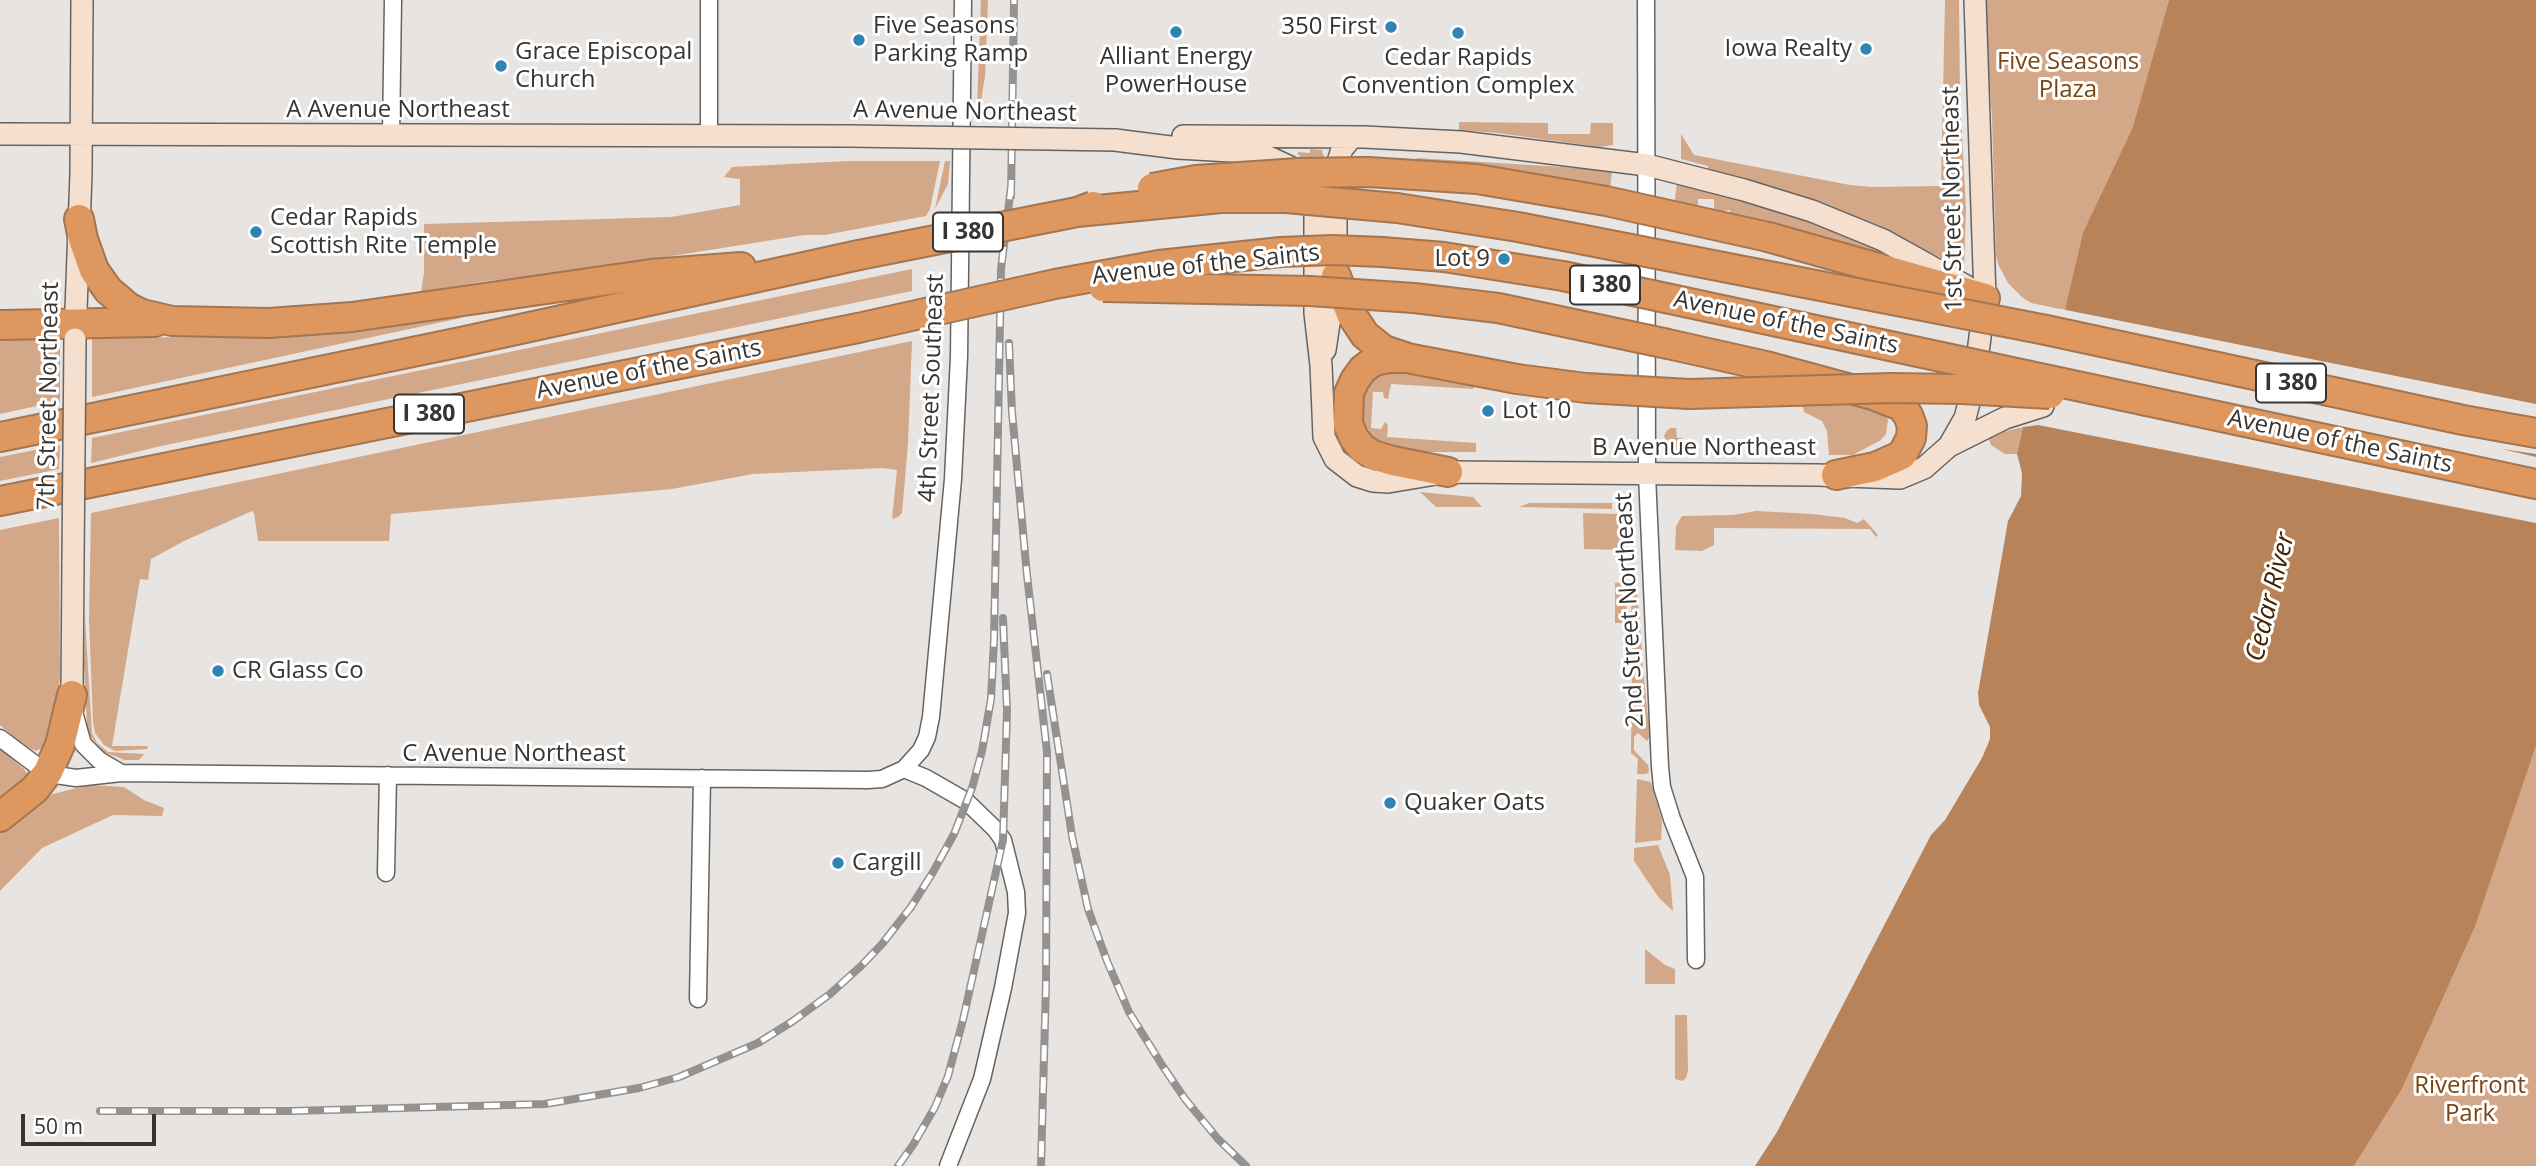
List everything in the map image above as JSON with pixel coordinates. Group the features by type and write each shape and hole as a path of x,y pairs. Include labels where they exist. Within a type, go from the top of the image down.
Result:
{"highway":[{"path":"1077,212 1155,187 1196,180 1298,173 1368,172 1478,179 1606,201 1768,237 1985,298"},
{"name":"Avenue of the Saints","path":"1077,212 1234,198 1286,198 1396,208 1518,227 1814,283 2536,433"},
{"name":"I 380","path":"0,437 1077,212"},
{"path":"79,219 94,270 108,290 128,307 142,314 172,321"},
{"name":"Avenue of the Saints","path":"0,501 858,328 1055,284 1159,265 1281,252 1333,250 1444,257 1575,278 2536,484"},
{"path":"0,325 75,331 172,321 310,321 652,274 828,262"},
{"path":"1336,276 1351,314 1365,335 1384,350 1407,358 1517,379 1586,388 1689,394 1940,388 2147,401"},
{"path":"1055,284 1311,291 1486,306 1766,366 1873,395 1901,406 1912,426 1911,438 1902,455 1875,467 1836,475"},
{"path":"1407,358 1374,361 1363,369 1349,393 1348,424 1354,438 1373,456 1448,472"},
{"path":"1766,366 1972,396"},
{"path":"2384,403 2536,415"},
{"path":"0,518 185,463"},
{"path":"0,817 35,789 48,772 60,745 72,695"}],"street":[{"name":"7th Street Northeast","path":"82,0 75,331 72,695 74,717 83,744 99,760 121,773"},
{"path":"391,136 393,0"},
{"path":"709,0 709,137"},
{"name":"4th Street Southeast","path":"904,769 921,750 931,718 954,467 959,357 963,0"},
{"name":"2nd Street Northeast","path":"1646,0 1647,475 1660,767 1662,787 1672,819 1695,877 1696,960"},
{"name":"1st Street Northeast","path":"1972,396 1985,298 1975,0"},
{"name":"A Avenue Northeast","path":"0,134 1115,139 1220,136 1352,137 1503,146 1647,165 1812,211 1883,240 1950,275 1985,298"},
{"path":"1321,365 1336,276 1336,168 1342,149 1352,137"},
{"path":"1115,139 1204,151 1249,152 1275,159 1300,175 1315,203 1315,313 1321,365"},
{"name":"B Avenue Northeast","path":"1321,365 1324,437 1328,450 1345,469 1373,481 1413,479 1448,472 1836,475 1900,478 1924,468 1949,446 1992,424 2043,405"},
{"name":"B Avenue Northeast","path":"1949,446 1965,418 1972,396"},
{"path":"0,738 48,772"},
{"path":"904,769 921,775 973,806 1003,840 1014,883 1017,913 982,1079 948,1166"},
{"name":"C Avenue Northeast","path":"48,772 76,778 121,773 868,780 882,779 904,769"},
{"path":"386,873 388,775"},
{"path":"698,999 702,778"}],"green space":[{"path":"981,0 988,0 985,76 980,108 977,107"},
{"path":"1945,0 1959,0 1960,98 1966,209 1964,269 1888,232 1708,170 1708,166 1681,159 1681,134 1694,155 1850,185 1941,186"},
{"name":"Five Seasons Plaza","path":"1984,0 2169,0 2132,129 2083,232 2065,310 2031,303 2022,297 2008,283 1996,256 1992,119"},
{"path":"1459,122 1548,123 1548,134 1590,134 1591,123 1613,123 1613,145 1599,147 1459,130"},
{"path":"1310,149 1322,150 1326,165 1308,165 1298,154 1310,153"},
{"path":"1417,158 1612,170 1610,192 1417,162"},
{"path":"849,161 940,161 930,209 926,216 825,235 804,235 571,272 486,281 421,292 424,273 424,224 671,217 740,205 740,179 724,177 732,167"},
{"path":"945,161 950,161 948,184 935,209"},
{"path":"1677,183 1816,224 1889,255 1884,261 1730,219 1730,210 1714,212 1714,199 1698,199 1698,212 1674,206"},
{"path":"912,269 912,291 161,446 91,463 92,438"},
{"path":"466,310 461,318 92,397 92,338 300,336"},
{"path":"0,332 50,335 54,338 60,348 60,401 0,414"},
{"path":"912,341 908,443 902,513 898,517 892,519 897,470 882,468 753,474 672,489 391,514 389,541 258,541 252,511 151,559 148,580 140,579 112,746 148,746 147,749 115,751 104,745 95,733 89,620 91,513"},
{"path":"1391,370 1474,383 1473,389 1391,384 1388,399 1384,398 1383,392 1373,392 1371,428 1381,429 1385,422 1388,425 1387,437 1476,443 1476,452 1399,452 1379,446 1365,431 1359,409 1365,388 1380,374"},
{"path":"1844,399 1885,414 1888,420 1886,434 1881,440 1853,455 1829,455 1827,431 1822,421 1804,412 1803,407 1728,406"},
{"path":"2023,427 2017,454 2005,454 1991,445 1989,439"},
{"path":"1670,428 1676,428 1677,438 1682,438 1686,448 1696,449 1695,454 1680,452 1667,444 1664,436 1666,432"},
{"path":"60,445 59,469 0,481 0,457"},
{"path":"1420,492 1473,497 1482,507 1436,507"},
{"path":"1529,503 1612,503 1612,509 1519,507"},
{"path":"1756,511 1813,514 1845,518 1857,523 1864,519 1878,535 1876,537 1870,529 1714,528 1714,545 1702,551 1675,550 1676,526 1682,516 1733,515"},
{"path":"1583,513 1618,514 1626,527 1626,550 1584,549"},
{"path":"59,518 58,704 48,739 44,747 36,751 24,746 0,725 0,530"},
{"path":"1626,582 1627,623 1615,623 1615,583"},
{"path":"1631,584 1637,593 1638,601 1642,651 1637,652 1632,649"},
{"path":"85,618 92,733 97,743 108,752 144,754 139,760 125,760 104,752 90,736 87,726 84,665"},
{"path":"1632,657 1642,659 1650,737 1647,741 1638,733 1634,737 1634,750 1648,765 1649,772 1646,774 1637,774 1638,759 1631,753"},
{"name":"Riverfront Park","path":"2536,746 2536,1166 2354,1166 2402,1089 2475,927"},
{"path":"0,749 28,775 0,802"},
{"path":"1637,779 1651,782 1662,821 1661,840 1635,843"},
{"path":"89,785 124,787 144,800 164,808 162,816 113,815 42,848 0,891 0,828 53,794"},
{"path":"1658,845 1670,875 1673,911 1659,898 1634,861 1634,848"},
{"path":"1645,949 1665,965 1675,969 1675,984 1645,984"},
{"path":"1675,1015 1687,1015 1688,1071 1682,1081 1675,1079"}],"water":[{"name":"Cedar River","path":"2169,0 2536,0 2536,746 2475,927 2402,1089 2354,1166 1755,1166 1777,1132 1931,835 1945,820 1982,758 1990,739 1990,727 1979,705 1978,693 2008,521 2021,496 2022,473 2017,454 2023,427 2038,425 2083,232 2132,129"}],"pier":[{"path":"2061,309 2536,404 2536,454 2502,449 2536,457 2536,523 2038,425 2042,408 2039,407"}],"railway":[{"path":"1011,196 1014,0"},
{"path":"100,1111 292,1111 545,1104 639,1088 679,1077 758,1043 830,994 861,966 911,907 933,872 954,834 972,788 982,751 991,699 1001,269 1011,187"},
{"path":"1009,343 1012,412 1027,575 1047,752 1046,984 1041,1166"},
{"path":"898,1166 935,1107 948,1076 1003,840 1007,711 1003,618"},
{"path":"1047,674 1072,836 1088,909 1107,961 1129,1012 1185,1099 1218,1139 1246,1166"}],"place":[{"name":"350 First","path":"1391,27"},
{"name":"Alliant Energy PowerHouse","path":"1176,32"},
{"name":"Cedar Rapids Convention Complex","path":"1458,33"},
{"name":"Five Seasons Parking Ramp","path":"859,40"},
{"name":"Iowa Realty","path":"1866,49"},
{"name":"Grace Episcopal Church","path":"501,66"},
{"name":"Cedar Rapids Scottish Rite Temple","path":"256,232"},
{"name":"Lot 9","path":"1504,259"},
{"name":"Lot 10","path":"1488,411"},
{"name":"CR Glass Co","path":"218,671"},
{"name":"Quaker Oats","path":"1390,803"},
{"name":"Cargill","path":"838,863"}]}
